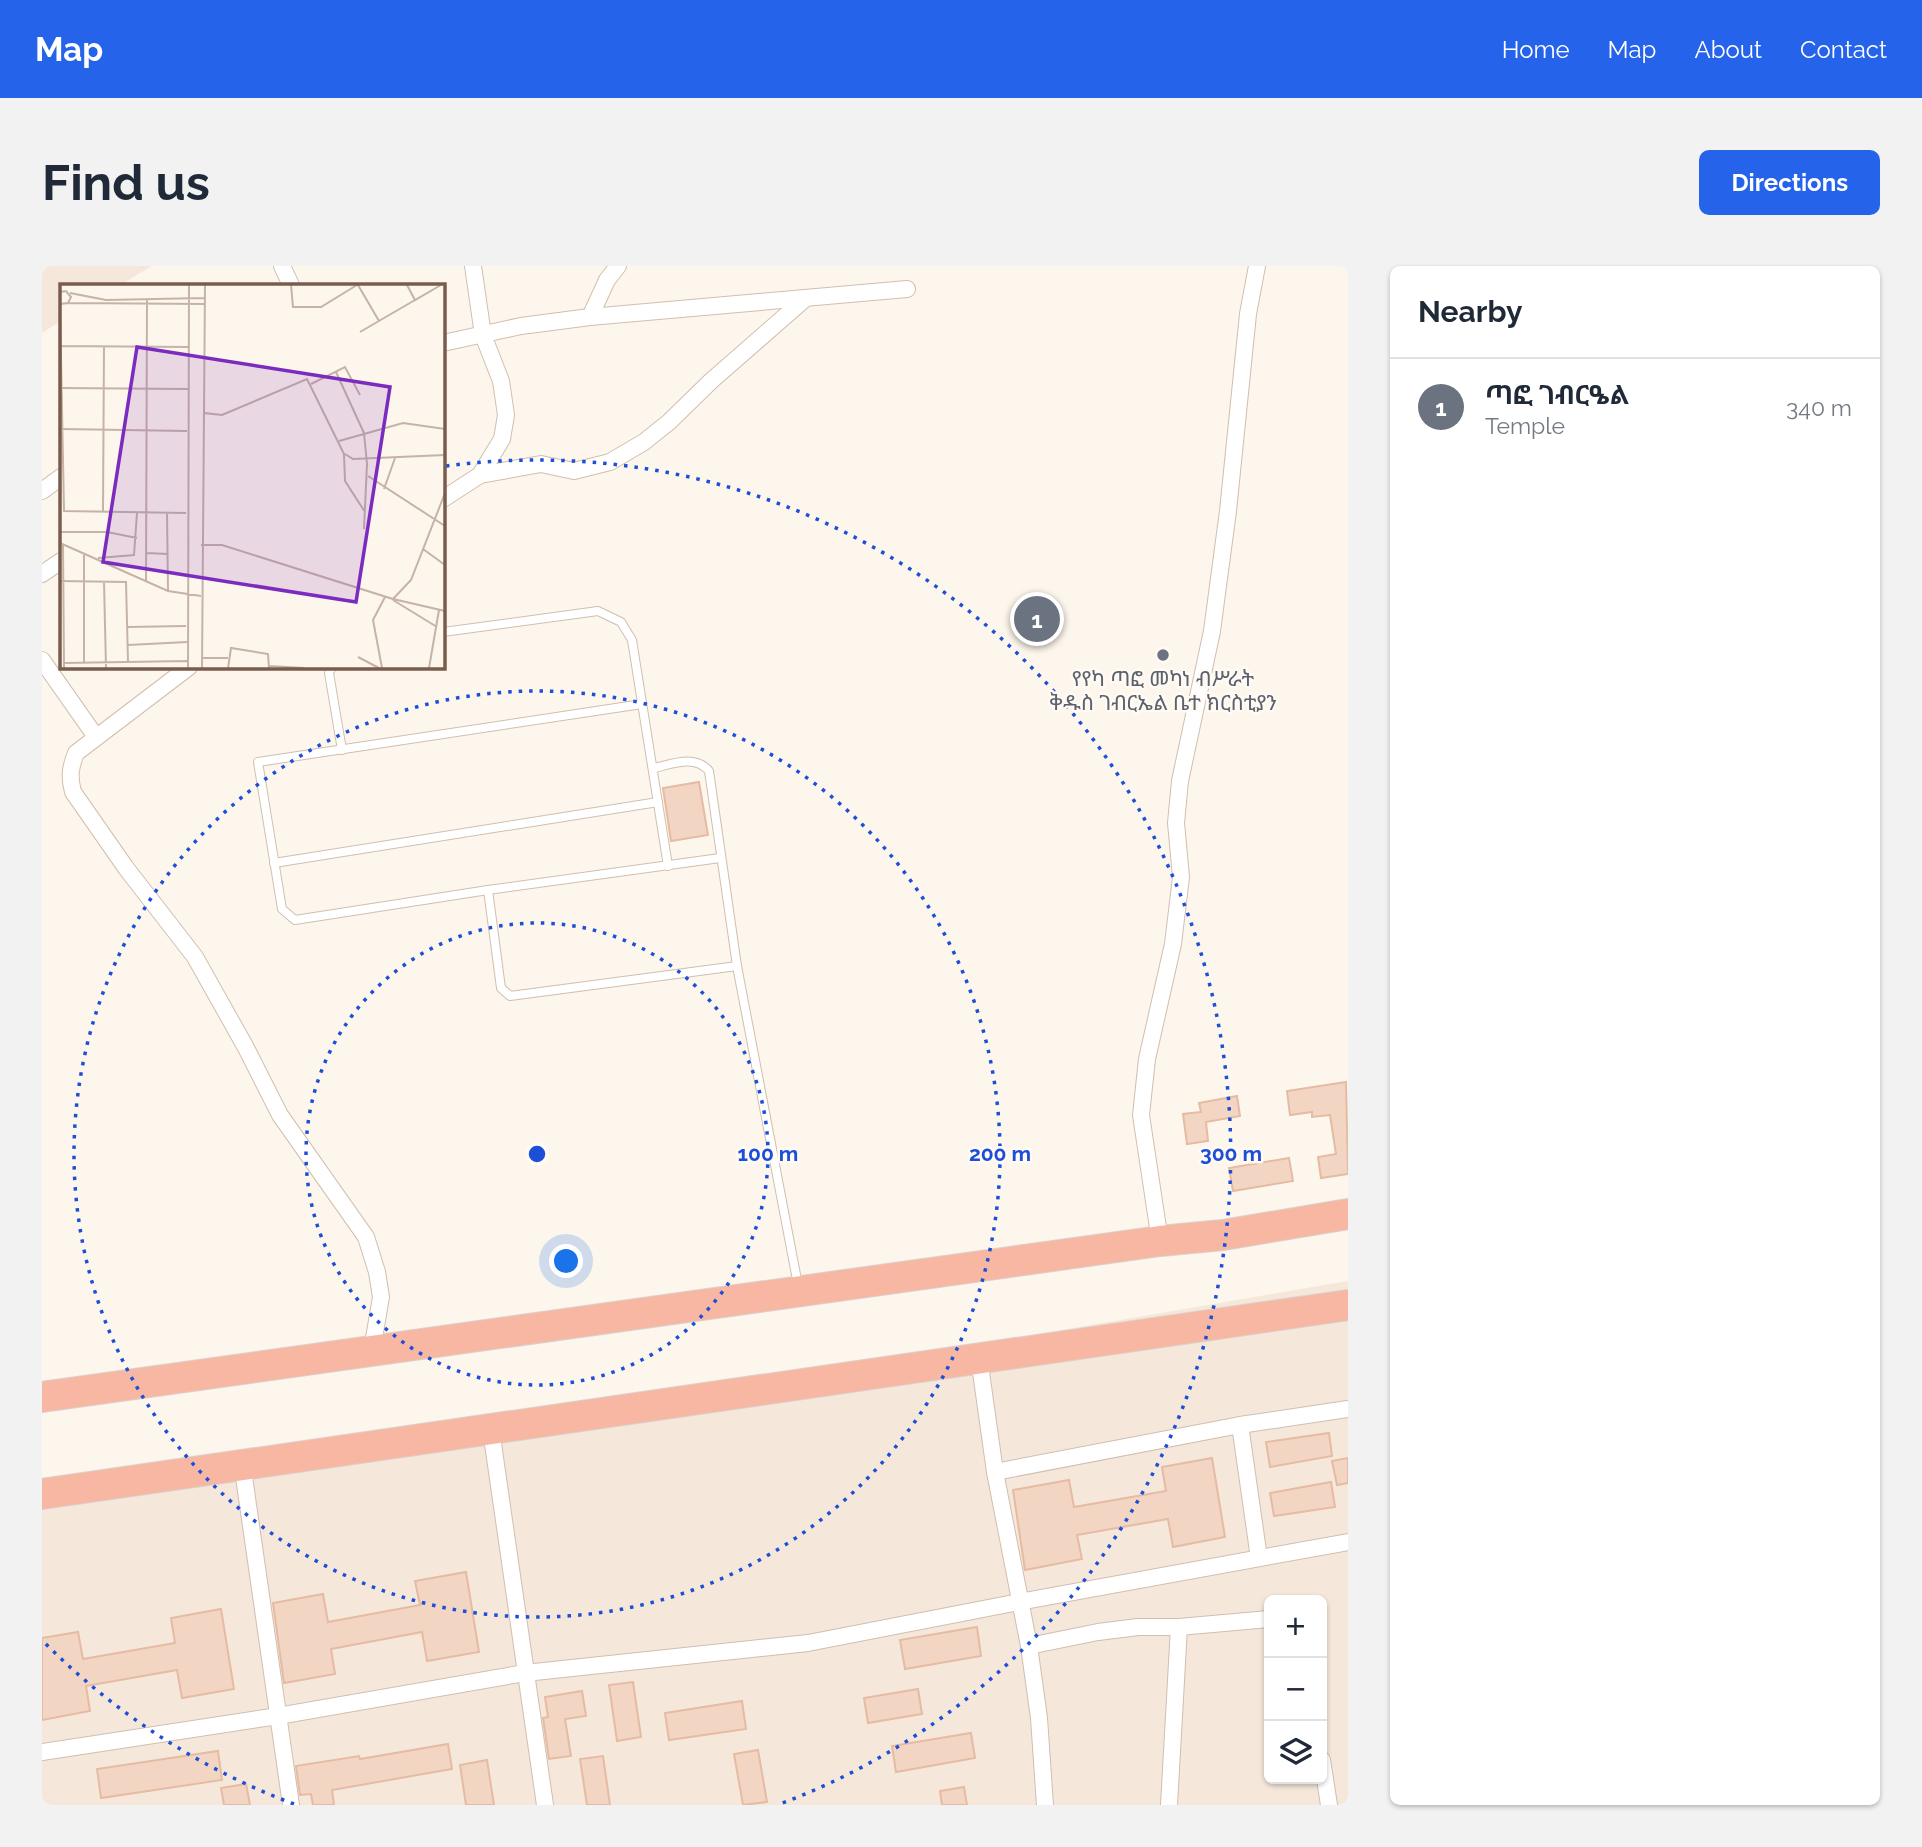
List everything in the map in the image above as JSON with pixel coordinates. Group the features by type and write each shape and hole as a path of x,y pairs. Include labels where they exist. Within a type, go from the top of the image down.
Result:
{"highway":[{"path":"42,1397 1160,1241 1223,1235 1348,1213"},
{"path":"42,1494 1348,1305"}],"street":[{"path":"282,266 291,284"},
{"path":"473,266 483,335 501,381 506,415 502,439 480,475"},
{"path":"590,317 607,280 618,266"},
{"path":"1160,1241 1141,1115 1147,1059 1173,944 1181,877 1177,823 1180,781 1212,631 1228,511 1248,314 1256,266"},
{"path":"444,343 521,326 590,317 907,289"},
{"path":"444,498 480,475 541,464 574,471 610,462 644,442 669,422 806,298"},
{"path":"42,491 60,478"},
{"path":"42,574 60,562"},
{"path":"42,660 96,737"},
{"path":"188,668 76,753 70,767 73,792 126,868 195,957 280,1115 366,1237 382,1297 372,1350"},
{"path":"979,1358 995,1472 1029,1646 1039,1718 1045,1805"},
{"path":"995,1472 1240,1425 1348,1409"},
{"path":"1240,1425 1259,1558"},
{"path":"491,1430 545,1805"},
{"path":"242,1463 291,1805"},
{"path":"42,1752 278,1716 525,1673 815,1641 1348,1542"},
{"path":"1029,1646 1111,1630 1264,1619"},
{"path":"1169,1805 1179,1627"},
{"path":"1326,1784 1329,1805"}],"lane":[{"path":"444,632 598,611 621,622 632,640 668,866"},
{"path":"332,668 329,673 342,750"},
{"path":"642,704 258,762 282,909 295,920 720,858"},
{"path":"654,768 692,760 703,764 709,771 737,966 800,1291"},
{"path":"274,863 658,802"},
{"path":"488,890 501,988 510,996 737,966"}],"shaded area":[{"path":"42,266 152,266 122,284 60,284 60,322 42,333"},
{"path":"1348,1281 1348,1805 42,1805 42,1504"}],"building":[{"path":"699,782 708,835 671,841 663,788"},
{"path":"1346,1082 1348,1174 1321,1178 1318,1157 1336,1154 1330,1115 1312,1117 1312,1112 1290,1115 1287,1091"},
{"path":"1237,1096 1240,1116 1206,1122 1208,1141 1187,1144 1183,1114 1201,1112 1199,1103"},
{"path":"1289,1158 1293,1181 1233,1191 1229,1168"},
{"path":"1329,1433 1332,1456 1270,1467 1266,1442"},
{"path":"1212,1458 1225,1537 1173,1547 1168,1519 1077,1535 1082,1559 1025,1570 1013,1490 1069,1480 1074,1507 1166,1491 1162,1467"},
{"path":"1348,1458 1348,1483 1337,1485 1332,1461"},
{"path":"1331,1482 1335,1507 1274,1516 1270,1493"},
{"path":"466,1572 479,1652 427,1661 422,1632 331,1649 335,1674 284,1683 273,1603 323,1594 328,1622 420,1605 415,1581"},
{"path":"221,1609 234,1689 182,1698 177,1670 86,1686 90,1711 42,1720 42,1638 78,1632 83,1659 175,1643 171,1618"},
{"path":"977,1627 981,1656 905,1669 900,1640"},
{"path":"633,1682 641,1737 617,1741 609,1685"},
{"path":"918,1689 922,1714 868,1723 864,1698"},
{"path":"582,1691 586,1716 565,1719 571,1756 549,1759 543,1718 548,1717 545,1697"},
{"path":"742,1701 746,1729 669,1740 665,1713"},
{"path":"971,1733 975,1758 896,1772 892,1746"},
{"path":"448,1744 452,1769 332,1790 334,1805 313,1805 311,1794 300,1795 296,1766 359,1756 360,1759"},
{"path":"758,1750 767,1802 743,1805 734,1754"},
{"path":"218,1751 222,1780 101,1798 97,1769"},
{"path":"603,1756 610,1805 587,1805 580,1759"},
{"path":"487,1760 494,1805 466,1805 460,1765"},
{"path":"246,1784 250,1805 224,1805 221,1788"},
{"path":"964,1787 967,1805 942,1805 940,1791"}],"place":[{"name":"ጣፎ ገብርዔል","path":"1037,619"},
{"name":"የየካ ጣፎ መካነ ብሥራት ቅዱስ ገብርኤል ቤተ ክርስቲያን","path":"1163,655"}]}
